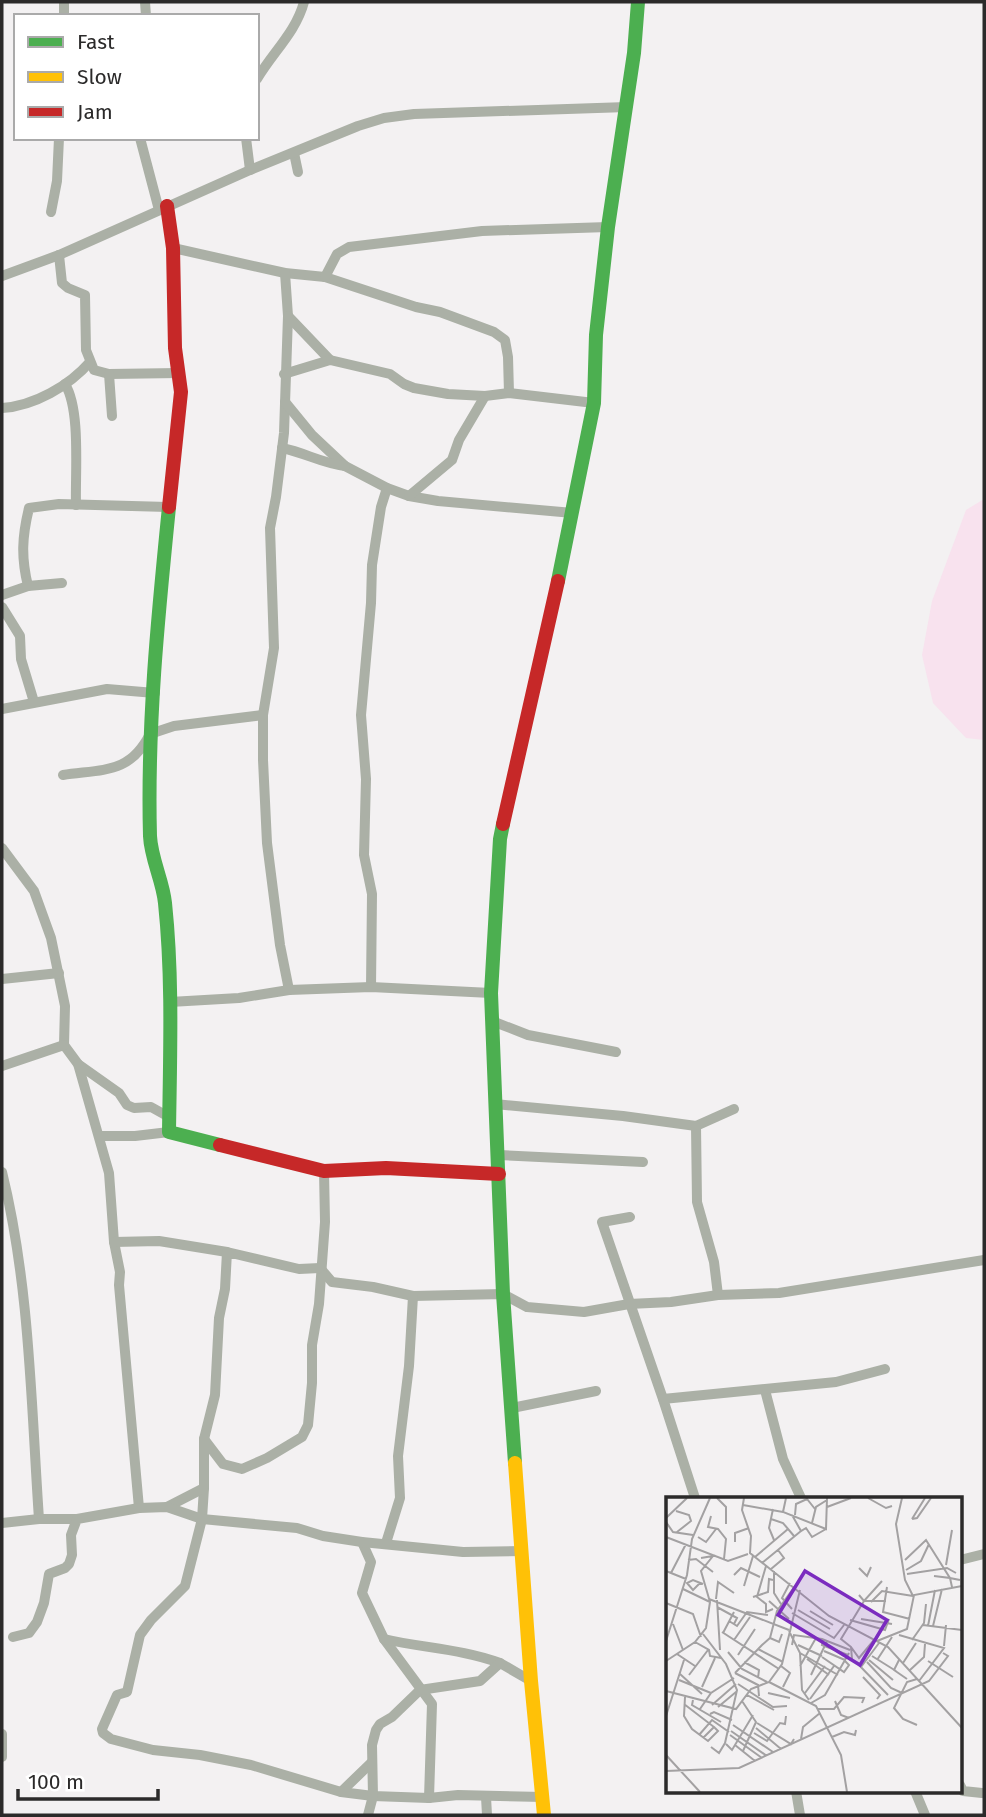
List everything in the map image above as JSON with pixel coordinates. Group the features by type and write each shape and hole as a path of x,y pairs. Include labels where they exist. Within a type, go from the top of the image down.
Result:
{"street":[{"path":"259,76 296,26 304,2"},
{"path":"544,1815 531,1681 503,1294 491,993 500,839 573,513 594,403 596,335 608,228 634,53 638,2"},
{"path":"2,276 59,255 250,170 358,126 404,116 626,107"},
{"path":"51,212 57,181 59,140"},
{"path":"141,140 173,248 175,348 181,392 168,508 150,734 150,841 165,901 170,1002 169,1124"},
{"path":"246,140 250,170"},
{"path":"294,153 298,172"},
{"path":"325,277 337,254 349,247 482,231 608,228"},
{"path":"173,248 285,273 325,277 416,307 440,312 494,332 505,341 509,393"},
{"path":"59,255 62,283 68,288 83,292 87,299 86,350 90,362 98,372 179,373"},
{"path":"285,273 288,316 285,402 282,447 270,528 274,648 263,715 267,843 289,990"},
{"path":"288,316 330,360"},
{"path":"284,374 330,360 390,374 414,388 447,394 485,396 509,393 594,403"},
{"path":"2,408 12,408 65,384 76,378 90,362"},
{"path":"109,374 112,416"},
{"path":"65,384 71,393 74,410 76,505"},
{"path":"409,496 452,460 459,440 485,396"},
{"path":"285,402 312,435 345,466 387,488 409,496 470,505 573,513"},
{"path":"282,447 304,452 325,464 345,466"},
{"path":"371,987 372,894 364,855 366,779 361,715 372,565 387,488"},
{"path":"28,586 22,562 24,530 29,509 58,504 168,508"},
{"path":"2,595 28,586 62,583"},
{"path":"2,607 20,636 21,659 34,702"},
{"path":"2,709 107,689 155,694"},
{"path":"64,775 117,767 132,761 150,734 174,726 263,715"},
{"path":"2,848 34,891 51,938 65,1006 64,1045 78,1064 118,1093 127,1105 134,1108 151,1107 169,1124 324,1171 386,1168 499,1174"},
{"path":"2,979 59,973"},
{"path":"170,1002 239,998 289,990 371,987 491,993"},
{"path":"492,1021 528,1035 616,1052"},
{"path":"2,1066 64,1045"},
{"path":"78,1064 109,1173 114,1242 120,1272 139,1508"},
{"path":"495,1104 696,1126 734,1109"},
{"path":"100,1136 135,1136 169,1124"},
{"path":"696,1126 698,1202 714,1262 718,1295"},
{"path":"499,1155 643,1162"},
{"path":"204,1439 223,1464 242,1469 302,1437 308,1424 312,1345 319,1304 325,1222 324,1171"},
{"path":"2,1172 15,1225 25,1306 39,1519"},
{"path":"631,1217 603,1222 694,1497"},
{"path":"114,1242 159,1241 227,1252 299,1269 320,1268"},
{"path":"227,1252 225,1289 219,1318 215,1395 204,1439 202,1519 185,1586 151,1620 141,1636 127,1692 117,1696 102,1729 103,1733 111,1739 153,1750 200,1755 251,1765 341,1792 429,1798 458,1795 544,1797"},
{"path":"320,1268 332,1282 413,1296 503,1294 527,1307 584,1312 629,1304 671,1302 718,1295 779,1293 984,1260"},
{"path":"386,1543 400,1497 398,1456 409,1366 413,1296"},
{"path":"663,1399 836,1382 885,1369"},
{"path":"765,1390 783,1459 800,1497"},
{"path":"512,1408 596,1391"},
{"path":"167,1507 204,1488"},
{"path":"2,1523 77,1519 139,1508 167,1507 202,1519 297,1528 323,1536 362,1542 463,1552 523,1551"},
{"path":"13,1637 29,1633 44,1604 49,1574 69,1564 72,1555 71,1535 77,1519"},
{"path":"391,1530 398,1544"},
{"path":"362,1542 371,1562 362,1593 384,1639 419,1690 432,1704 429,1798"},
{"path":"962,1560 984,1555"},
{"path":"384,1639 477,1655 500,1663 531,1681"},
{"path":"368,1815 373,1796 372,1762 376,1730 419,1690 480,1681 500,1663"},
{"path":"2,1734 2,1757"},
{"path":"341,1792 372,1762"},
{"path":"962,1789 982,1793"},
{"path":"796,1792 800,1815"},
{"path":"915,1792 925,1815"},
{"path":"486,1797 487,1815"}],"shaded area":[{"path":"984,499 984,740 966,738 933,703 922,655 932,601 966,510"}],"traffic: fast":[{"path":"558,581 594,403 596,335 608,227 634,53 638,2"},
{"path":"169,507 154,671 150,754 150,836 164,895 168,932 169,1132 220,1145"},
{"path":"503,824 491,993 503,1294 515,1463"}],"traffic: slow":[{"path":"515,1463 544,1815"}],"traffic: jam":[{"path":"167,206 173,248 175,348 181,392 169,507"},
{"path":"503,824 558,581"},
{"path":"220,1145 324,1171 386,1168 499,1174"}]}
